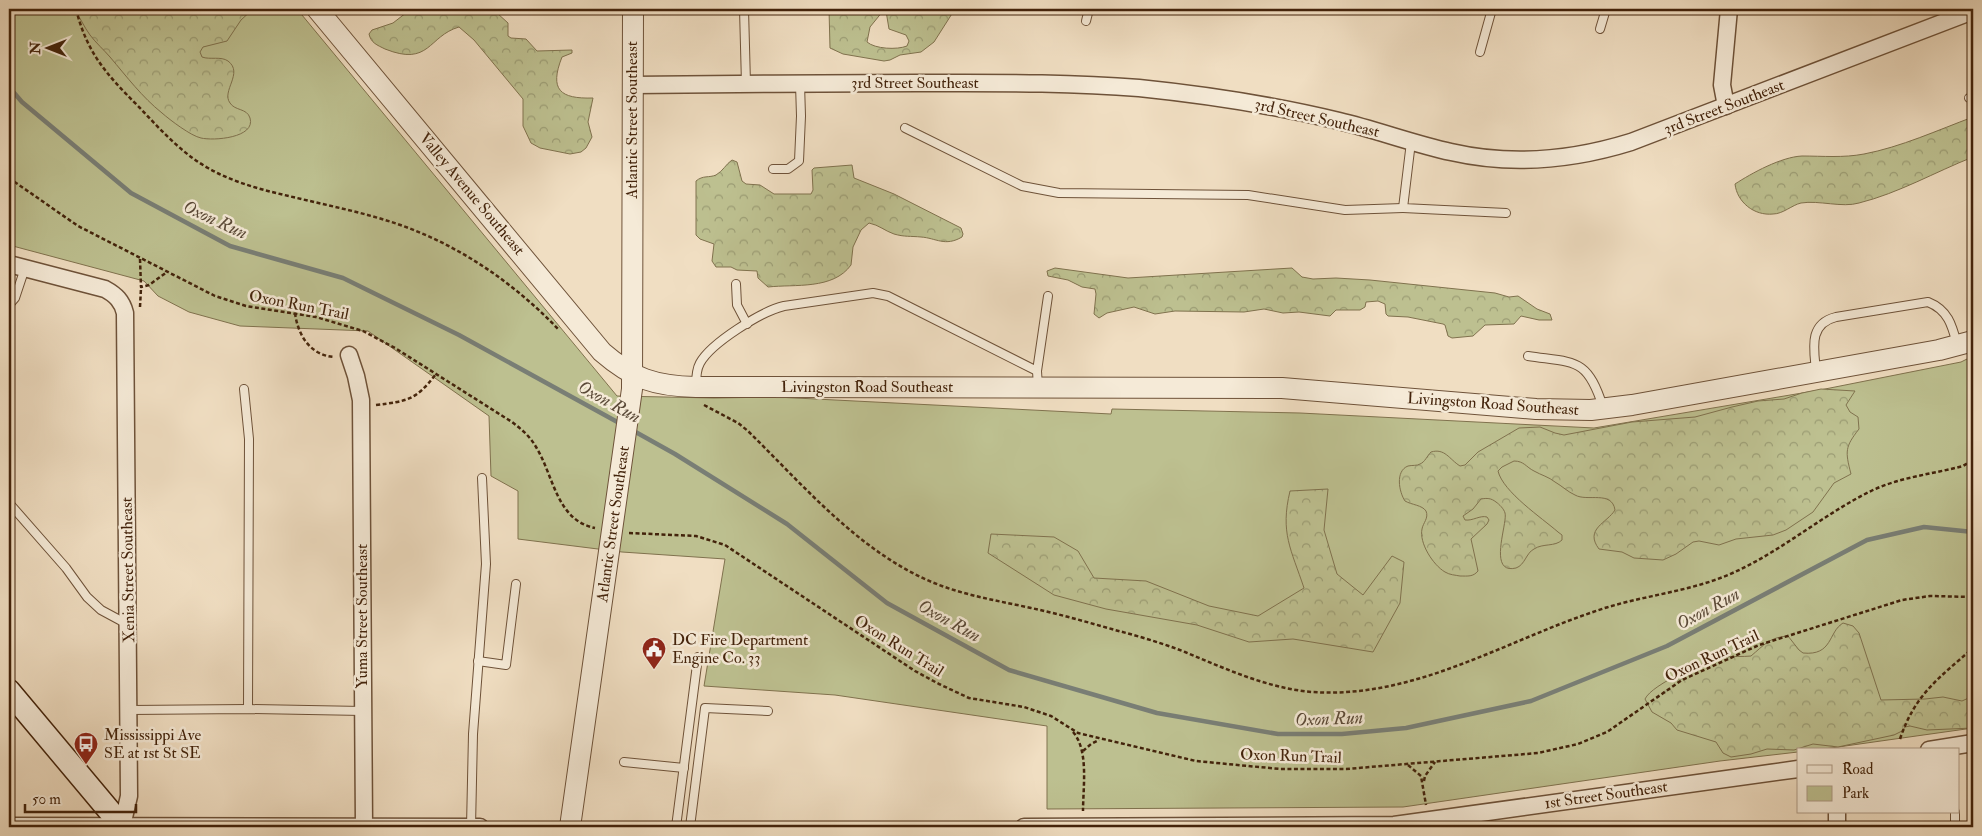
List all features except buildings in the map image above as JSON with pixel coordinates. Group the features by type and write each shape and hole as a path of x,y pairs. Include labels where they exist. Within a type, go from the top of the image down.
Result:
{"main road":[{"path":"9,691 122,827"}],"street":[{"name":"Valley Avenue Southeast","path":"316,9 598,348 620,367 632,374"},
{"name":"Atlantic Street Southeast","path":"570,827 631,394 633,9"},
{"path":"1726,106 1722,85 1728,9"},
{"name":"3rd Street Southeast","path":"633,85 1032,83 1136,88 1211,96 1277,108 1342,122 1411,142 1482,158 1521,160 1559,158 1596,152 1626,144 1726,106 1949,14 1973,11"},
{"name":"Xenia Street Southeast","path":"17,266 105,289 117,296 125,313 129,796 122,827"},
{"name":"Livingston Road Southeast","path":"632,374 698,395 1037,379 1288,388 1536,409 1577,410 1603,409 1816,373 1965,344"},
{"name":"Yuma Street Southeast","path":"349,355 356,376 361,406 364,826"},
{"path":"1955,748 1973,743"},
{"name":"1st Street Southeast","path":"1024,827 1411,826 1612,794 1797,769"},
{"path":"1837,814 1837,827"},
{"path":"9,826 480,827"}],"lane":[{"path":"744,9 746,84"},
{"path":"1086,21 1089,9"},
{"path":"1480,52 1492,9"},
{"path":"1600,29 1606,9"},
{"path":"773,169 788,170 799,161 800,84"},
{"path":"905,128 1022,186 1059,193 1248,195 1344,210 1402,208 1506,214"},
{"path":"1402,208 1411,142"},
{"path":"9,305 15,298 17,266"},
{"path":"736,284 737,305 747,324"},
{"name":"Livingston Road Southeast","path":"698,395 697,370 704,357 720,341 747,324 772,310 784,306 878,294 888,296 1037,379"},
{"path":"1037,379 1048,296"},
{"path":"1816,373 1814,345 1816,332 1824,322 1836,317 1928,302 1939,307 1948,316 1965,344"},
{"path":"1528,356 1569,362 1584,368 1596,386 1603,409"},
{"path":"244,389 250,439 248,709"},
{"path":"471,827 473,734 486,564 482,478"},
{"path":"9,503 66,568 88,597 101,610 128,625"},
{"path":"478,662 506,664 516,584"},
{"path":"676,827 698,657"},
{"path":"690,827 702,722 706,708 768,711"},
{"path":"128,710 248,709 363,712"},
{"path":"624,762 684,768"},
{"path":"1955,814 1955,827"}],"path":[{"path":"76,9 85,38 105,73 177,147 200,163 223,175 254,187 366,214 422,233 460,252 494,273 535,306 559,330"},
{"name":"Oxon Run Trail","path":"9,178 72,222 215,296 235,304 329,320 362,331 395,348 512,422 525,433 538,450 560,502 583,525 595,528"},
{"path":"140,258 141,287 149,285 167,272"},
{"path":"295,313 298,325 314,351 329,357 349,355"},
{"path":"361,406 410,399 420,393 436,374"},
{"path":"698,395 748,431 842,523 867,544 897,564 928,580 966,594 1054,613 1129,634 1182,651 1229,671 1272,685 1316,692 1369,690 1417,680 1592,612 1709,582 1734,572 1756,560 1877,488 1896,481 1963,466 1973,460"},
{"name":"Oxon Run Trail","path":"630,533 686,535 720,543 915,671 969,698 1024,707 1044,713 1057,719 1071,730 1100,739 1196,761 1257,768 1322,770 1436,762 1538,753 1578,744 1618,725 1682,680 1760,644 1902,600 1930,596 1973,597"},
{"path":"1900,739 1908,717 1921,697 1973,648"},
{"path":"1071,730 1083,752 1083,811"},
{"path":"1083,752 1100,739"},
{"path":"1424,782 1425,776 1436,762"},
{"path":"1407,764 1422,776 1427,806"}],"green space":[{"path":"9,9 297,9 617,396 776,397 1111,414 1112,409 1300,413 1594,428 1820,390 1961,362 1973,356 1973,728 1831,748 1797,748 1797,752 1720,761 1403,807 1047,809 1047,726 835,695 704,686 725,559 622,552 518,539 518,491 491,476 489,416 368,331 240,326 189,312 158,296 144,281 9,245"},
{"path":"74,9 253,9 241,20 227,41 203,47 200,52 202,57 219,58 228,61 232,66 234,71 228,98 232,106 244,111 250,118 250,125 247,130 232,137 207,139 197,137 170,120 148,100 90,35"},
{"path":"411,9 484,9 497,13 508,23 508,36 526,39 537,51 572,50 572,53 562,57 558,68 557,85 565,94 572,97 593,98 588,122 592,137 586,148 581,152 570,154 540,148 531,143 523,126 523,99 474,40 459,27 449,31 420,52 411,54 400,54 385,49 373,42 369,34 372,30 393,23"},
{"path":"829,9 955,9 934,42 921,52 900,55 884,61 843,54 830,48","holes":["883,11 886,11 889,29 906,35 909,41 907,46 886,48 867,42 870,27"]},
{"path":"1973,117 1973,157 1874,199 1852,204 1808,202 1801,203 1780,213 1766,214 1759,213 1748,207 1736,191 1735,184 1785,159 1802,156 1848,156 1878,151 1919,138"},
{"path":"732,160 737,162 742,181 746,184 760,185 774,194 811,194 813,190 812,170 814,168 852,165 854,178 894,194 961,228 963,234 962,237 956,240 946,242 898,235 869,223 861,230 853,247 851,265 834,279 813,284 768,287 758,278 757,271 716,267 712,261 714,244 700,239 696,235 696,181 716,175"},
{"path":"1055,268 1128,278 1292,268 1302,277 1313,279 1370,280 1495,293 1509,297 1518,296 1537,309 1550,314 1552,320 1539,320 1521,316 1514,324 1485,325 1473,336 1452,338 1448,336 1443,324 1408,317 1388,316 1385,304 1378,301 1366,302 1365,307 1360,310 1336,310 1330,316 1299,312 1283,313 1264,309 1244,312 1175,311 1155,314 1134,307 1107,313 1099,318 1094,314 1095,289 1082,287 1068,280 1048,276 1047,271"},
{"path":"1821,389 1855,391 1846,405 1850,412 1858,417 1859,429 1851,440 1847,454 1851,474 1834,483 1813,512 1786,530 1773,535 1736,539 1719,545 1699,541 1693,542 1676,554 1663,560 1634,558 1622,552 1599,549 1595,542 1595,531 1615,510 1613,504 1604,498 1575,495 1523,463 1514,461 1498,471 1501,479 1515,496 1562,535 1562,540 1556,544 1538,547 1529,553 1524,562 1519,566 1507,568 1502,564 1501,556 1505,513 1500,505 1492,500 1487,498 1481,499 1473,509 1463,516 1465,520 1487,517 1489,520 1471,539 1478,571 1472,575 1460,576 1440,569 1432,559 1425,547 1422,535 1427,516 1426,511 1422,507 1405,501 1401,492 1399,482 1401,472 1408,466 1422,463 1431,452 1443,453 1460,466 1465,465 1478,452 1519,428 1540,427 1564,435 1632,422 1695,417 1758,401 1784,399"},
{"path":"1328,489 1324,530 1337,574 1363,595 1392,556 1404,562 1400,603 1373,652 1293,639 1249,642 1197,625 1106,609 1054,595 988,553 991,534 1054,537 1078,551 1094,578 1146,581 1209,606 1258,616 1304,588 1288,541 1286,518 1290,491"},
{"path":"1843,623 1853,626 1859,633 1881,700 1943,697 1962,701 1973,696 1973,728 1927,730 1910,726 1905,727 1894,735 1838,747 1813,744 1794,750 1767,749 1731,757 1723,753 1716,742 1677,730 1671,723 1652,712 1645,699 1658,687 1681,674 1716,659 1751,656 1776,638 1788,636 1803,653 1820,651 1829,642 1838,627"}],"waterway":[{"name":"Oxon Run","path":"9,87 22,102 131,193 230,246 343,278 459,335 621,424"},
{"name":"Oxon Run","path":"632,430 675,454 787,524 887,603 1009,670 1157,713 1278,734 1342,734 1406,728 1531,701 1667,646 1867,540 1924,527 1973,532"}],"place":[{"name":"DC Fire Department Engine Co. 33","path":"654,670"},
{"name":"Mississippi Ave SE at 1st St SE","path":"86,765"}]}
